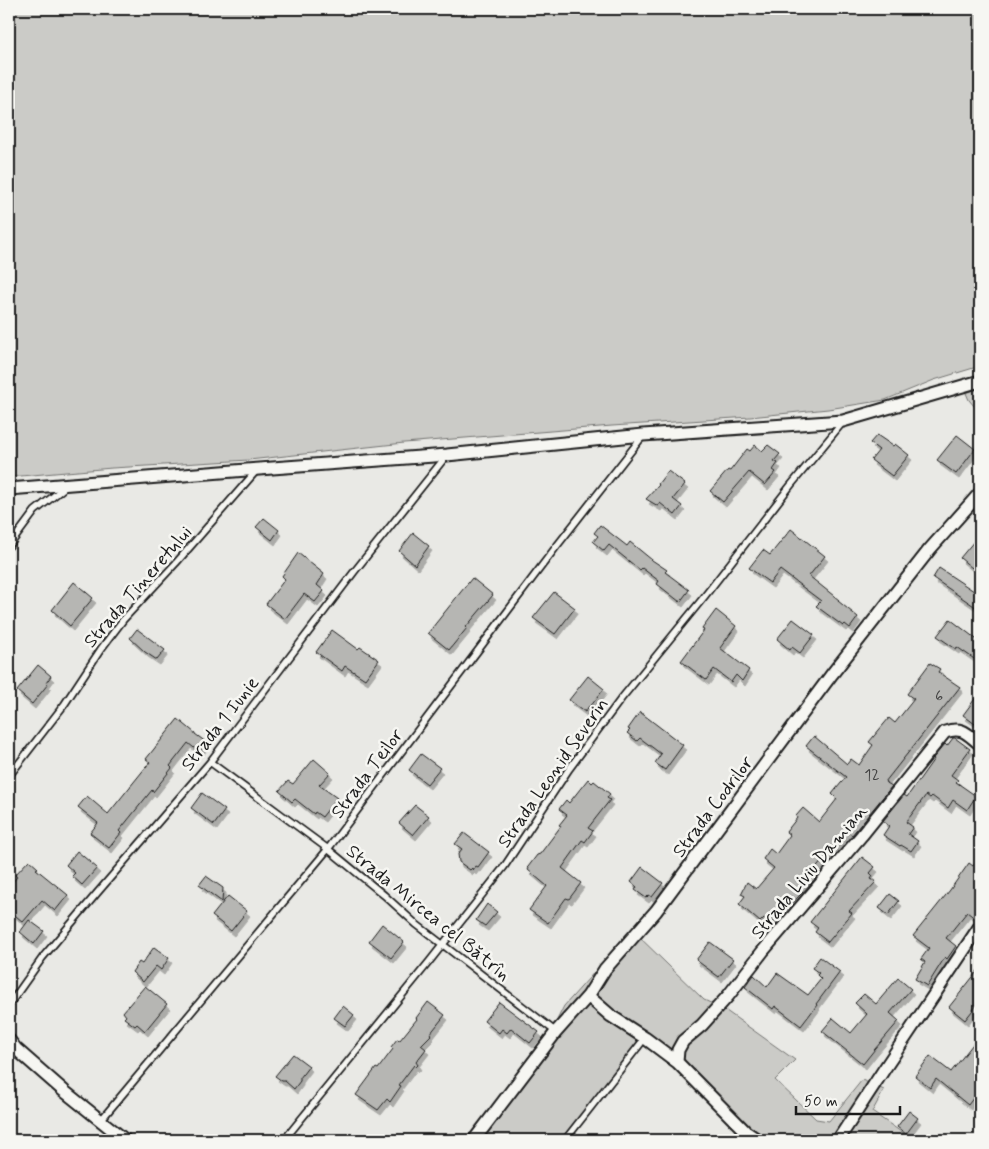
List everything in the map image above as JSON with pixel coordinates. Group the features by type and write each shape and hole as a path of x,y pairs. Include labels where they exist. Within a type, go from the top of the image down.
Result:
{"street":[{"path":"9,489 258,468 447,455 643,435 844,422 980,381"},
{"name":"Strada Codrilor","path":"474,1140 556,1032 588,996 606,969 656,911 838,666 930,549 980,493"},
{"name":"Strada Liviu Damian","path":"677,1062 678,1050 683,1041 702,1025 728,996 945,732 954,729 962,730 980,744"},
{"path":"838,1140 980,926"},
{"path":"588,996 611,1016 677,1062 742,1136 758,1140"},
{"path":"9,1040 16,1049 64,1091 125,1140"}],"lane":[{"name":"Strada Leonid Severin","path":"284,1140 504,867 569,769 622,699 704,598 791,485 844,422"},
{"name":"Strada Teilor","path":"101,1120 328,849 643,435"},
{"name":"Strada 1 Iunie","path":"9,1005 49,950 210,762 354,572 447,455"},
{"name":"Strada Tineretului","path":"9,776 64,705 101,649 123,620 258,468"},
{"path":"9,546 35,511 68,484"},
{"name":"Strada Mircea cel Bătrîn","path":"210,762 328,849 442,945 556,1032"},
{"path":"565,1140 645,1038"}],"path":[{"path":"253,9 269,12 284,9"}],"shaded area":[{"path":"9,9 980,9 980,366 934,380 885,400 828,409 750,417 404,443 249,460 112,468 9,477"},
{"path":"980,388 980,413 969,400 966,393"},
{"path":"632,930 704,1000 722,1008 795,1060 775,1080 816,1119 829,1121 862,1080 884,1090 872,1112 913,1140 755,1140 646,1034 566,1140 467,1140 557,1020 564,1006"}],"building":[{"path":"877,435 893,446 895,444 909,455 892,476 871,460 879,450 870,443"},
{"path":"957,435 975,449 956,474 937,460"},
{"path":"755,445 762,451 768,445 780,454 774,461 778,463 773,470 776,472 765,485 749,472 723,502 710,491 728,470 730,471 747,449 750,451"},
{"path":"668,471 685,484 673,499 682,506 675,515 660,503 658,506 646,499 659,485"},
{"path":"264,518 279,530 272,540 256,527"},
{"path":"600,525 627,546 630,542 667,570 665,572 689,590 680,602 657,584 659,581 642,568 640,570 609,545 604,551 593,542 598,536 594,533"},
{"path":"791,529 825,556 809,576 858,617 850,628 845,624 843,626 816,606 821,601 780,570 770,583 749,568 763,550 770,555"},
{"path":"413,533 429,546 415,565 399,551"},
{"path":"980,534 980,558 972,568 960,558"},
{"path":"298,553 324,574 317,585 324,591 315,602 304,594 285,619 266,604 285,579 282,576"},
{"path":"939,568 980,595 980,610 933,578"},
{"path":"472,578 493,595 449,650 428,633"},
{"path":"74,582 93,598 70,626 52,610"},
{"path":"554,592 575,608 555,634 533,618"},
{"path":"716,610 736,626 720,648 749,670 742,681 736,675 731,682 714,669 706,680 681,661"},
{"path":"793,619 814,635 800,653 792,647 790,650 777,639"},
{"path":"950,619 980,642 980,663 937,636"},
{"path":"137,629 165,650 157,660 130,638"},
{"path":"332,630 358,649 360,647 379,660 365,679 345,666 342,671 316,652"},
{"path":"930,663 940,669 938,672 960,687 885,782 892,786 852,835 847,832 812,873 816,878 784,912 782,910 772,924 764,918 760,922 739,904 745,896 741,894 747,882 756,889 774,868 763,859 770,849 776,854 790,835 786,832 797,818 796,816 803,808 819,822 837,799 832,794 846,777 806,746 814,736 847,764 851,759 859,765 873,745 869,742 889,718 895,723 914,699 907,694"},
{"path":"38,665 51,676 46,683 48,684 32,704 17,691"},
{"path":"588,676 604,689 585,712 569,700"},
{"path":"980,692 980,717 975,724 963,715"},
{"path":"640,712 683,745 665,770 655,763 661,754 640,738 637,741 627,733"},
{"path":"178,719 206,742 199,752 188,743 170,766 172,768 119,831 121,833 109,848 90,833 98,823 78,807 87,796 108,814 150,762 146,759"},
{"path":"953,738 970,749 951,775 958,780 956,782 976,796 967,810 953,800 948,808 932,796 930,798 926,795 906,822 913,827 908,834 918,841 911,851 883,835 889,826 883,821 904,795 907,797 933,758"},
{"path":"421,754 440,768 427,784 409,770"},
{"path":"314,759 330,773 319,785 337,798 322,817 315,812 314,814 295,799 292,802 279,791 288,781 293,784"},
{"path":"588,779 592,783 594,781 610,794 607,798 610,800 588,828 593,831 585,842 582,840 562,868 581,883 569,899 566,898 548,923 529,910 547,886 528,870 528,867 561,826 559,825 567,815 559,809 566,800 569,803"},
{"path":"202,793 225,810 214,825 191,808"},
{"path":"415,805 429,816 413,835 399,823"},
{"path":"464,833 489,852 478,867 476,866 473,870 459,862 458,854 462,849 455,844"},
{"path":"77,851 97,868 82,885 72,876 75,873 66,865"},
{"path":"862,857 875,867 870,873 873,876 871,879 876,882 849,911 852,913 828,942 815,932 818,928 810,922"},
{"path":"980,857 980,913 976,919 967,912 946,938 956,946 947,959 945,957 927,986 915,979 925,962 921,959 929,948 913,936 969,863 973,866"},
{"path":"29,860 38,868 36,869 68,895 55,911 42,900 23,922 9,910 9,886 17,877 15,875"},
{"path":"642,867 663,883 652,897 649,895 646,898 635,890 637,887 631,882"},
{"path":"206,876 223,888 222,902 199,885"},
{"path":"890,894 899,901 888,915 879,908"},
{"path":"228,896 247,911 231,931 212,916"},
{"path":"487,904 497,912 485,926 476,920"},
{"path":"29,920 44,931 34,944 20,932"},
{"path":"382,924 404,942 391,958 369,941"},
{"path":"710,942 733,959 719,977 696,960"},
{"path":"154,947 169,958 161,970 156,966 143,982 132,972 139,962 142,964"},
{"path":"820,957 840,972 801,1026 775,1006 773,1009 745,987 754,975 767,987 777,973 808,995 821,979 817,975 819,973 812,968"},
{"path":"980,968 980,1001 965,1020 949,1007"},
{"path":"898,978 911,989 890,1013 899,1021 863,1064 822,1031 833,1018 851,1033 867,1014 855,1003 864,994 876,1004"},
{"path":"145,986 167,1004 145,1031 137,1024 135,1026 124,1018 126,1016 123,1012"},
{"path":"428,1002 445,1015 431,1035 421,1045 426,1049 416,1062 418,1065 416,1067 414,1065 399,1085 401,1086 390,1102 387,1099 378,1110 356,1095 393,1049 391,1047 397,1039 400,1040"},
{"path":"499,1002 539,1032 530,1043 511,1028 507,1033 502,1029 499,1033 484,1021"},
{"path":"343,1006 354,1015 345,1026 334,1018"},
{"path":"980,1035 980,1089 968,1105 936,1079 930,1088 915,1076 930,1056 951,1072"},
{"path":"293,1054 309,1066 294,1089 285,1081 275,1076"},
{"path":"909,1111 918,1118 906,1134 897,1127"}]}
